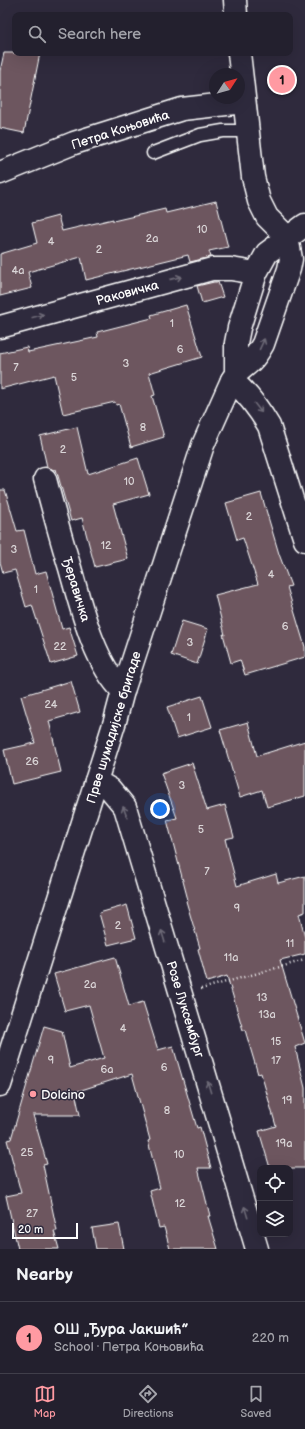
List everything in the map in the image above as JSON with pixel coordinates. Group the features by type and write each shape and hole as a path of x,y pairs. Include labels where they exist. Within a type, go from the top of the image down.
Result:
{"street":[{"path":"235,0 236,12"},
{"path":"239,56 241,68"},
{"name":"Петра Коњовића","path":"0,173 74,143 182,109 226,104"},
{"path":"244,104 253,177 258,201 267,217 287,237 305,225"},
{"name":"Прве шумадијске бригаде","path":"2,1076 96,781 123,691 203,445 234,376 236,342 256,273 267,253 287,237 291,259 289,269 263,344 258,354 234,376"},
{"name":"Раковичка","path":"0,327 212,269 231,269 256,273"},
{"path":"234,376 269,426 305,540"},
{"name":"Ђеравичка","path":"45,479 80,603 97,652 107,672 123,691"},
{"name":"Розе Луксембург","path":"96,781 110,789 124,807 257,1249"}],"lane":[{"path":"153,153 200,135 222,131 247,131"}],"path":[{"path":"181,995 305,960"}],"building":[{"path":"4,53 12,53 12,56 39,56 24,133 0,128 0,71"},
{"path":"216,201 228,247 209,251 211,257 190,262 188,255 86,280 81,257 28,272 32,288 0,296 0,254 37,243 32,223 58,216 62,231 165,209 166,213"},
{"path":"218,282 223,297 202,303 197,286"},
{"path":"186,305 202,357 149,373 155,395 152,396 164,437 131,447 119,404 116,405 115,402 63,414 54,375 0,389 0,353 27,347 28,352 98,337 97,332 152,318 151,315"},
{"path":"77,427 88,474 138,458 149,494 113,504 128,559 95,567 82,518 71,521 56,469 54,470 47,467 40,436"},
{"path":"0,490 5,490 17,531 24,530 35,574 46,571 62,629 69,627 78,656 51,664 32,605 26,607 15,570 3,573 0,562"},
{"path":"261,493 279,554 291,586 287,587 305,647 305,657 245,675 240,660 231,663 215,595 258,584 243,538 237,540 226,503"},
{"path":"182,621 208,629 197,664 171,655"},
{"path":"71,681 80,712 49,721 61,772 12,784 4,750 35,743 21,696"},
{"path":"202,696 212,727 177,738 167,707"},
{"path":"248,722 257,756 305,741 305,796 267,807 262,790 240,797 220,730"},
{"path":"192,763 207,810 225,805 234,837 225,839 237,886 276,874 278,883 305,876 305,912 299,914 305,938 305,954 280,960 305,1043 295,1047 305,1088 305,1168 293,1168 293,1165 269,1165 259,1131 276,1126 261,1073 258,1074 227,976 207,982 198,949 200,948 186,901 188,900 167,820 177,818 161,773"},
{"path":"127,905 136,938 108,945 99,913"},
{"path":"115,957 129,1006 143,1002 158,1050 173,1046 197,1128 200,1127 211,1168 198,1168 210,1216 208,1216 218,1249 170,1249 164,1227 159,1228 150,1191 160,1188 148,1141 150,1140 132,1074 75,1092 80,1115 33,1115 47,1164 43,1165 57,1231 54,1231 59,1249 18,1249 6,1196 21,1193 7,1140 11,1139 44,1026 62,1031 70,1068 104,1058 89,1005 65,1011 54,974"},
{"path":"119,1224 124,1249 96,1249 92,1228"}],"place":[{"name":"ОШ „Ђура Јакшић”","path":"282,80"},
{"name":"Dolcino","path":"33,1094"}]}
